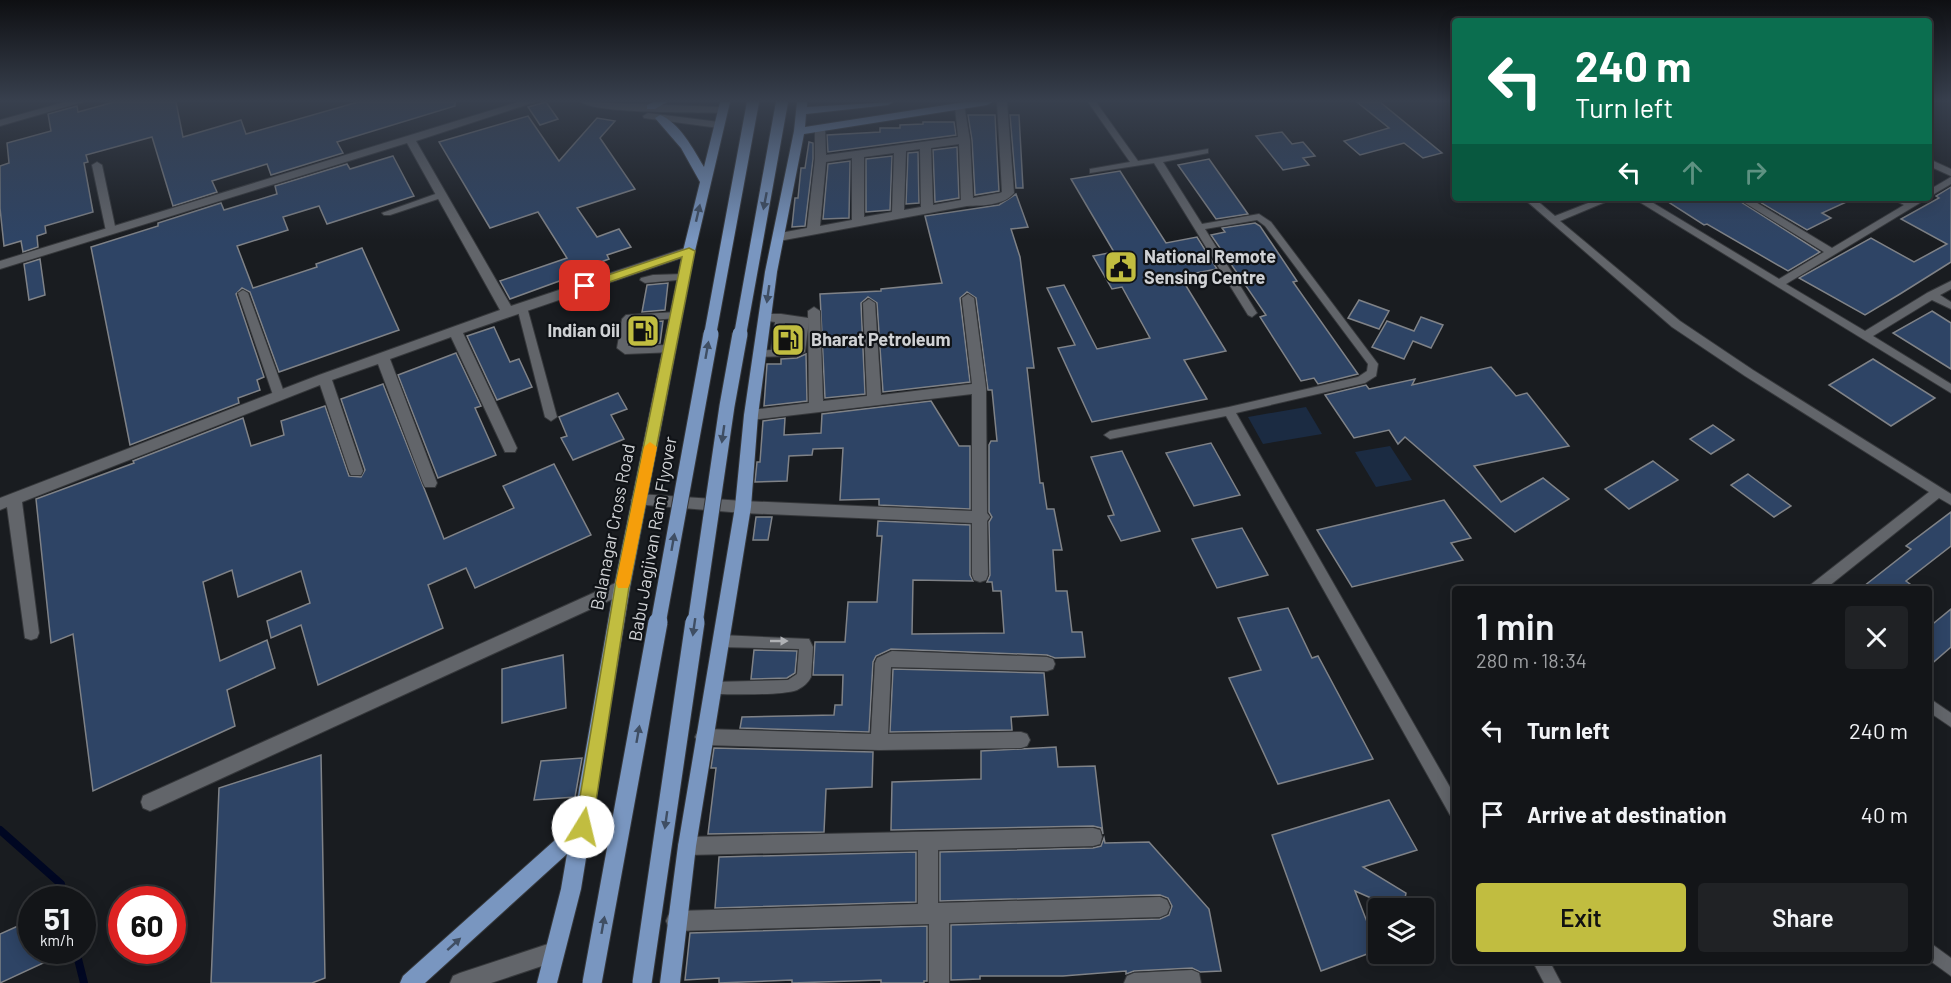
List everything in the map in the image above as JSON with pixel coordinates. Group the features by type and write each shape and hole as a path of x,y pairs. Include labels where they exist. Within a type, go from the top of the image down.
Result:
{"main road":[{"path":"688,148 705,181"},
{"name":"Balanagar Cross Road","path":"547,983 571,889 622,587 689,251 713,148"},
{"name":"Babu Jagjivan Ram Flyover","path":"592,983 745,148"},
{"path":"642,983 727,406 774,148"},
{"path":"670,983 687,846 743,507 751,415 768,353 779,237 796,148"},
{"path":"410,983 583,827"}],"street":[{"path":"0,265 381,148"},
{"path":"415,148 508,312"},
{"path":"813,231 821,148"},
{"path":"821,159 911,148"},
{"path":"925,148 927,209"},
{"path":"964,148 967,202"},
{"path":"779,237 858,221 1004,197 1008,193 1005,148"},
{"path":"898,214 900,150"},
{"path":"858,155 858,221"},
{"path":"31,633 7,501 324,378 522,307 689,251"},
{"path":"968,298 979,388 982,517 980,575"},
{"path":"869,303 874,400"},
{"path":"814,311 816,407"},
{"path":"455,331 510,448"},
{"path":"382,357 430,483"},
{"path":"324,378 356,471"},
{"path":"751,415 979,388"},
{"path":"639,500 743,507 982,517"},
{"path":"150,802 622,587"},
{"path":"879,742 883,663 892,658 1047,664"},
{"path":"704,737 879,742 1021,740"},
{"path":"687,846 1093,837"},
{"path":"928,841 939,983"},
{"path":"676,921 1160,907"},
{"path":"460,983 554,952"},
{"path":"1134,983 1192,980"}],"lane":[{"path":"1125,148 1136,163"},
{"path":"1093,171 1205,151"},
{"path":"1157,160 1252,313"},
{"path":"1932,164 1951,173"},
{"path":"97,165 111,231"},
{"path":"1932,192 1951,180"},
{"path":"387,213 441,195"},
{"path":"1531,201 1676,324 1749,373 1951,500"},
{"path":"1553,220 1602,201"},
{"path":"1643,201 1951,389"},
{"path":"1747,201 1831,252"},
{"path":"1902,201 1911,205"},
{"path":"1778,284 1918,201"},
{"path":"1110,435 1229,411 1361,380 1372,373 1373,364 1268,224 1259,218 1199,227"},
{"path":"645,280 684,277"},
{"path":"1865,336 1951,284"},
{"path":"243,292 279,395"},
{"path":"1931,295 1951,306"},
{"path":"522,307 551,417"},
{"path":"638,313 677,313"},
{"path":"670,349 625,350 622,348 627,319 630,317 677,313"},
{"path":"768,353 801,349 804,321 773,318"},
{"path":"1229,411 1452,805"},
{"path":"1819,586 1938,492"},
{"path":"712,688 788,686 796,684 804,677 806,647 804,643 720,641"},
{"path":"1932,706 1950,719"},
{"path":"1932,952 1951,968"},
{"path":"1542,964 1553,983"}],"shaded area":[{"path":"1306,407 1322,434 1263,444 1248,417"},
{"path":"1390,446 1412,480 1376,487 1355,452"}],"building":[{"path":"7,148 112,148 86,155 88,162 84,163 93,212 45,226 46,233 37,236 38,247 23,252 21,241 4,246 0,208 0,166 9,163"},
{"path":"155,148 340,148 343,153 271,175 267,164 212,181 217,192 173,206"},
{"path":"442,148 550,148 559,161 571,148 607,148 635,189 577,208 597,237 619,229 631,247 607,255 609,259 582,269 584,272 510,299 500,281 567,258 538,212 490,228"},
{"path":"808,148 813,148 805,226 792,227 801,168 805,168"},
{"path":"828,148 859,148 828,152"},
{"path":"957,148 959,198 935,202 933,150"},
{"path":"972,148 997,148 999,191 975,195"},
{"path":"1013,148 1021,148 1023,188 1016,188"},
{"path":"1265,148 1308,148 1315,156 1303,158 1309,165 1283,170"},
{"path":"1352,148 1386,148 1360,155"},
{"path":"1410,148 1436,148 1442,153 1423,158"},
{"path":"918,152 919,203 906,204 908,153"},
{"path":"393,156 414,196 327,224 319,206 283,217 288,230 237,246 253,288 317,267 316,264 362,248 399,330 279,372 250,292 242,288 236,294 264,377 257,380 260,390 238,398 239,403 130,445 91,247 221,203 224,210 277,194 275,186 347,164 350,169"},
{"path":"892,156 890,210 866,212 866,159"},
{"path":"1209,159 1248,214 1216,219 1178,165"},
{"path":"850,161 849,218 823,219 828,164"},
{"path":"1120,171 1166,243 1197,237 1217,269 1180,276 1226,351 1184,360 1207,399 1092,422 1058,348 1075,345 1047,288 1064,285 1097,349 1150,338 1122,287 1112,289 1093,256 1114,252 1071,179"},
{"path":"1951,187 1951,262 1865,315 1799,278 1871,238 1914,262 1947,244 1901,219 1939,198 1936,196"},
{"path":"1016,194 1028,227 1011,229 1020,257 1034,368 1027,368 1040,483 1043,483 1047,509 1054,509 1062,550 1053,550 1056,591 1067,591 1072,632 1082,632 1085,657 1055,658 1047,655 891,649 876,656 873,662 869,732 740,728 742,717 834,715 835,705 842,705 843,675 813,675 815,642 845,642 848,602 877,602 882,536 877,536 878,521 970,525 970,575 973,581 913,580 912,634 1004,633 1001,591 993,591 992,582 987,582 990,575 989,522 992,517 989,512 989,445 991,441 997,441 992,390 988,390 976,298 967,292 960,298 970,382 883,392 877,303 868,297 861,303 865,394 825,398 820,294 881,291 881,289 942,283 925,216 999,205"},
{"path":"1667,201 1740,201 1820,252 1788,271 1707,224 1704,225"},
{"path":"1758,201 1848,201 1822,213 1831,218 1807,230"},
{"path":"1255,223 1260,226 1297,281 1293,282 1358,374 1318,384 1314,378 1301,381 1260,317 1266,315 1211,235 1225,232 1222,228"},
{"path":"40,259 45,295 29,300 24,264"},
{"path":"668,283 665,310 642,312 647,285"},
{"path":"1359,300 1389,311 1379,329 1348,318"},
{"path":"1932,311 1951,323 1951,369 1893,333"},
{"path":"1421,317 1443,325 1431,348 1413,341 1404,359 1372,347 1387,321 1414,331"},
{"path":"663,321 660,343 631,344 634,323"},
{"path":"494,327 510,362 519,359 532,387 497,400 467,336"},
{"path":"456,353 481,406 475,408 496,455 438,478 398,375"},
{"path":"806,354 807,401 764,406 767,364 781,364 781,359 797,358"},
{"path":"1873,359 1935,398 1891,426 1829,385"},
{"path":"1491,367 1516,396 1527,393 1569,446 1474,466 1501,502 1543,478 1569,499 1515,532 1405,437 1398,444 1389,430 1354,438 1325,395 1366,385 1369,389 1415,379 1412,385"},
{"path":"383,384 444,539 514,508 503,486 554,464 591,535 475,588 466,568 428,585 443,628 318,685 301,625 271,638 267,621 310,603 301,571 238,597 232,570 203,582 220,661 267,640 275,668 227,690 235,726 93,791 73,634 51,643 36,499 134,463 133,461 243,418 251,446 284,435 281,421 325,406 349,476 361,477 365,470 341,399"},
{"path":"618,393 627,409 611,415 624,439 573,460 561,438 567,436 559,417"},
{"path":"931,401 959,446 970,446 970,509 879,505 879,499 840,500 843,448 813,449 812,455 789,456 787,481 755,482 757,462 760,462 763,421 785,418 784,435 821,433 822,414"},
{"path":"1713,425 1734,440 1711,454 1690,439"},
{"path":"1211,443 1240,495 1194,506 1166,453"},
{"path":"1122,451 1160,531 1121,541 1108,516 1114,515 1091,457"},
{"path":"1653,461 1678,480 1629,509 1605,489"},
{"path":"1748,474 1791,506 1774,517 1731,485"},
{"path":"1444,500 1471,538 1451,543 1463,560 1352,587 1317,530"},
{"path":"1951,512 1951,546 1906,581 1913,586 1864,586 1911,549 1906,546"},
{"path":"756,517 772,517 768,540 753,540"},
{"path":"1242,528 1268,575 1217,588 1192,539"},
{"path":"1288,608 1312,658 1318,656 1373,759 1278,784 1229,678 1261,670 1238,618"},
{"path":"1951,609 1951,647 1932,663 1932,625"},
{"path":"754,650 797,651 795,673 787,678 751,679"},
{"path":"563,655 566,708 502,723 502,669"},
{"path":"893,669 1044,673 1048,715 1011,717 1012,730 890,732"},
{"path":"1056,747 1058,767 1095,766 1103,834 1101,828 1093,826 891,830 892,782 981,779 981,751"},
{"path":"714,748 873,752 872,787 826,789 824,832 708,834 716,768 711,768"},
{"path":"321,755 325,978 312,983 211,983 219,788"},
{"path":"582,758 575,797 534,800 541,761"},
{"path":"1389,800 1417,850 1363,867 1406,893 1405,898 1371,898 1355,891 1368,924 1368,954 1321,971 1272,835"},
{"path":"1104,838 1105,843 1149,842 1209,909 1221,971 1200,972 1192,968 1134,971 1126,974 1126,971 1063,976 980,976 980,979 951,980 951,925 1160,919 1169,915 1172,906 1168,898 1160,895 940,901 940,852 1093,848 1101,846"},
{"path":"916,852 916,902 715,908 719,857"},
{"path":"18,926 18,964 41,964 0,983 0,934"},
{"path":"927,926 927,981 924,983 881,983 881,980 792,983 792,980 719,983 719,978 685,980 690,933"}],"waterway":[{"path":"0,830 61,886"},
{"path":"79,964 84,983"}],"slow traffic":[{"path":"623,583 650,447"}],"place":[{"name":"National Remote Sensing Centre","path":"1121,267"},
{"name":"Indian Oil","path":"643,331"},
{"name":"Bharat Petroleum","path":"788,340"}],"route":[{"path":"583,827 622,587 689,251 585,286"}]}
